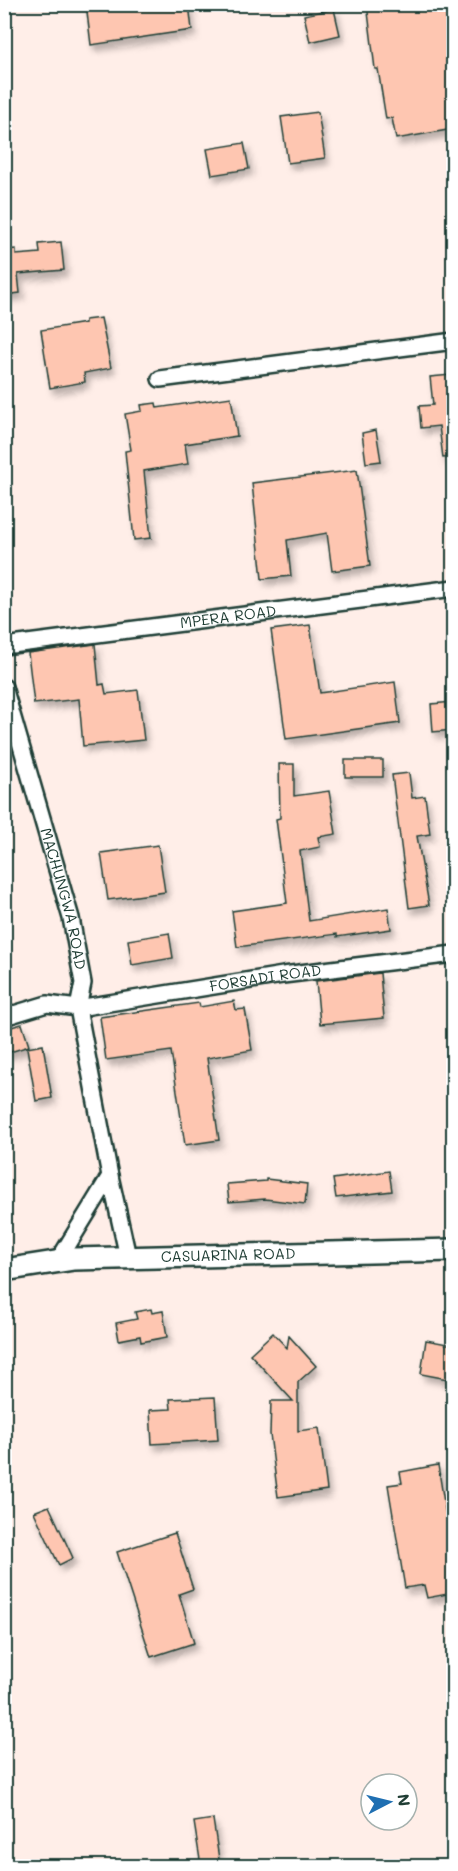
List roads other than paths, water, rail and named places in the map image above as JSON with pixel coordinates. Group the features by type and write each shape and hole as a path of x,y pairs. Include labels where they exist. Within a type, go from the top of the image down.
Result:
{"street":[{"path":"160,380 453,341"},
{"name":"MPERA ROAD","path":"4,646 453,588"},
{"name":"MACHUNGWA ROAD","path":"4,687 71,918 82,983 78,1008 128,1257"},
{"name":"FORSADI ROAD","path":"4,1017 47,1004 78,1008 284,975 453,954"},
{"path":"57,1261 110,1176"},
{"name":"CASUARINA ROAD","path":"4,1270 74,1259 453,1250"}]}
